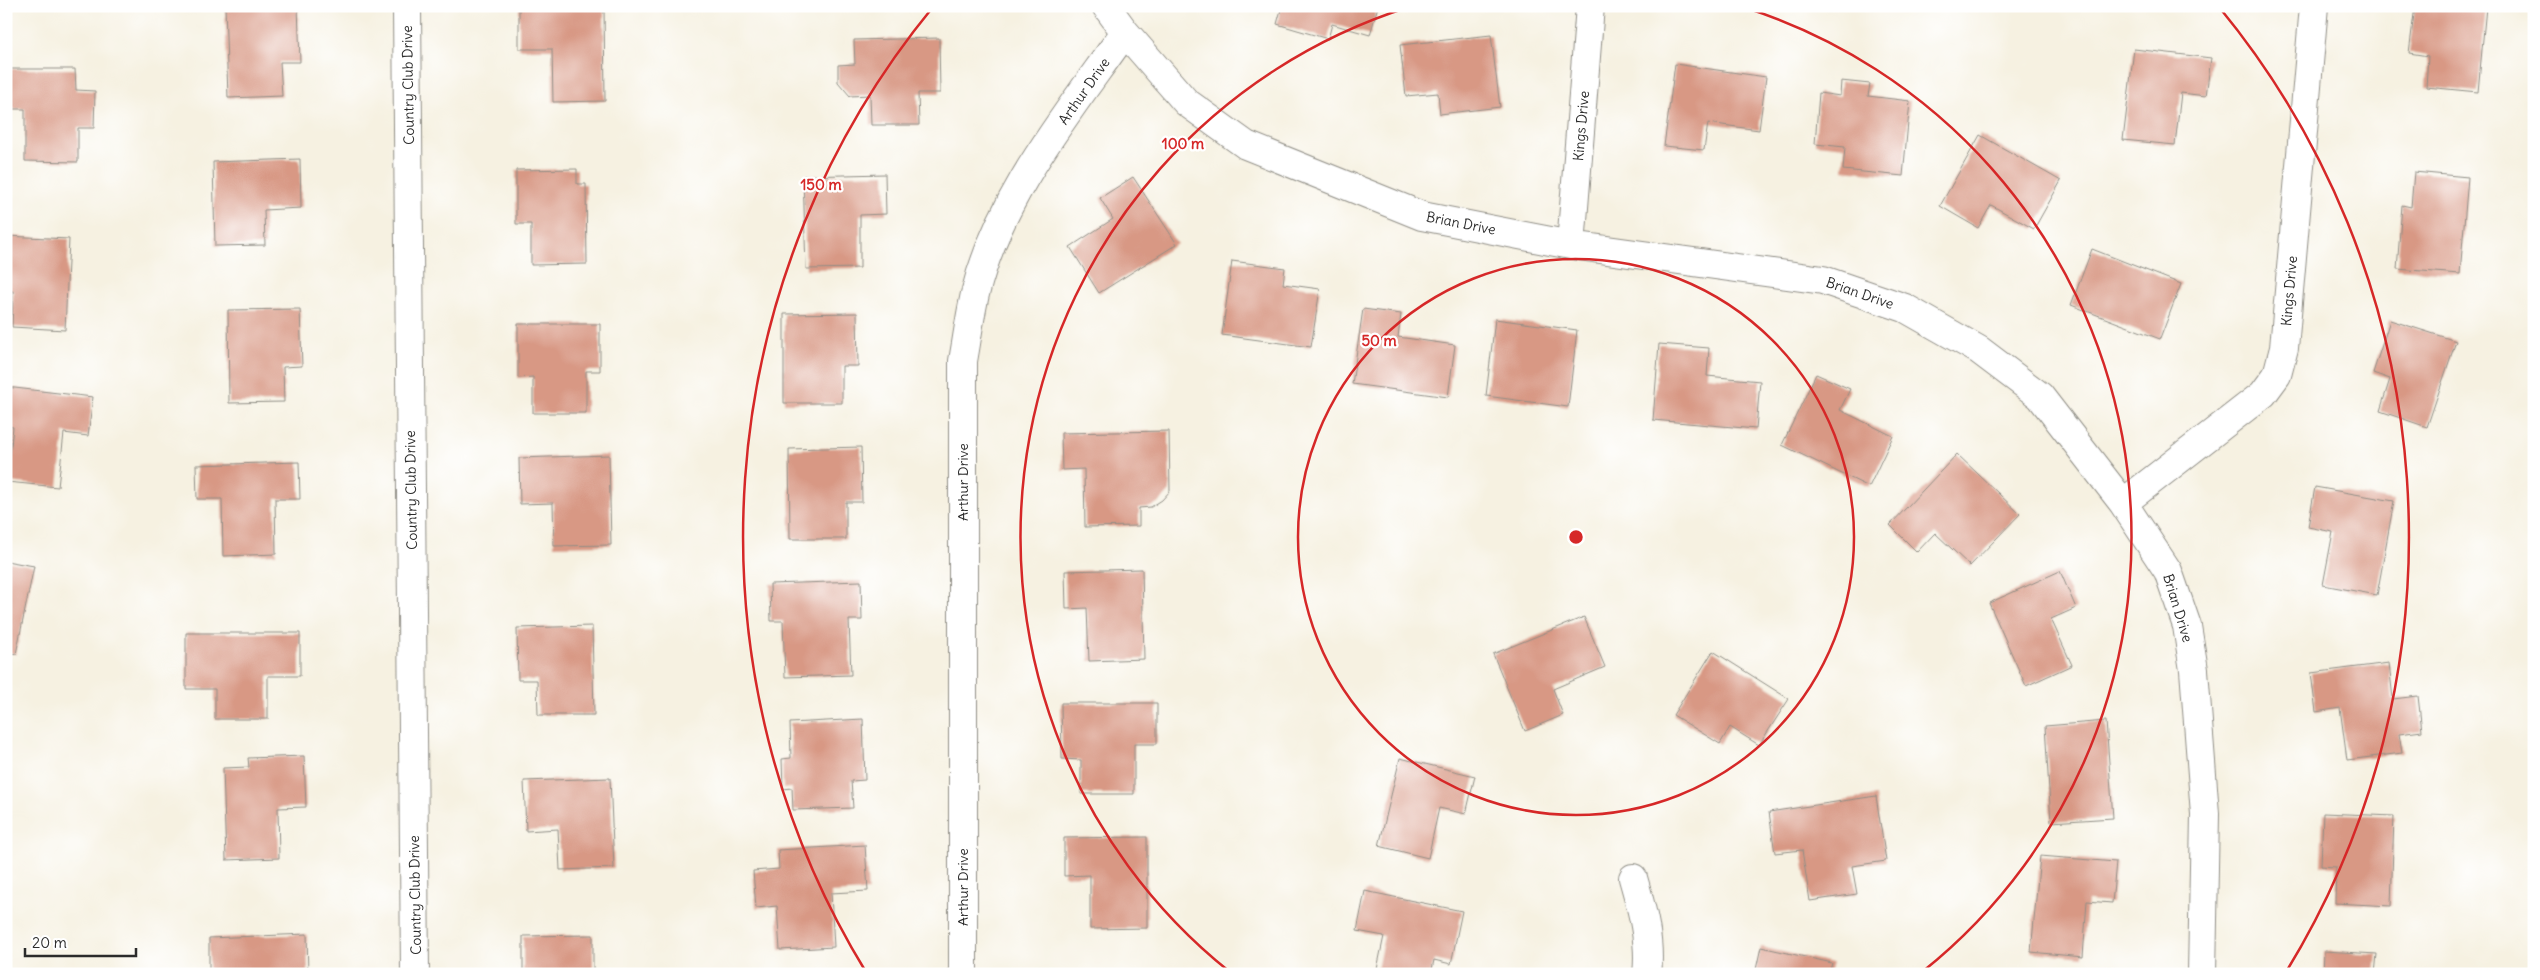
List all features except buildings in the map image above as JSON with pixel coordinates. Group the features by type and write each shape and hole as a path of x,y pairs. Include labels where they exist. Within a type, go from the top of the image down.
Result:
{"street":[{"name":"Country Club Drive","path":"407,6 415,974"},
{"name":"Brian Drive","path":"1106,6 1124,32 1186,102 1246,144 1422,216 1571,245 1823,280 1905,308 1979,350 2040,396 2123,502 2168,571 2187,626 2193,661 2205,814 2202,974"},
{"name":"Kings Drive","path":"1571,245 1590,6"},
{"name":"Kings Drive","path":"2123,502 2263,394 2277,375 2284,348 2314,6"},
{"name":"Arthur Drive","path":"964,974 963,361 976,293 996,234 1028,172 1124,32"},
{"path":"1633,878 1644,919 1649,960 1647,974"}]}
